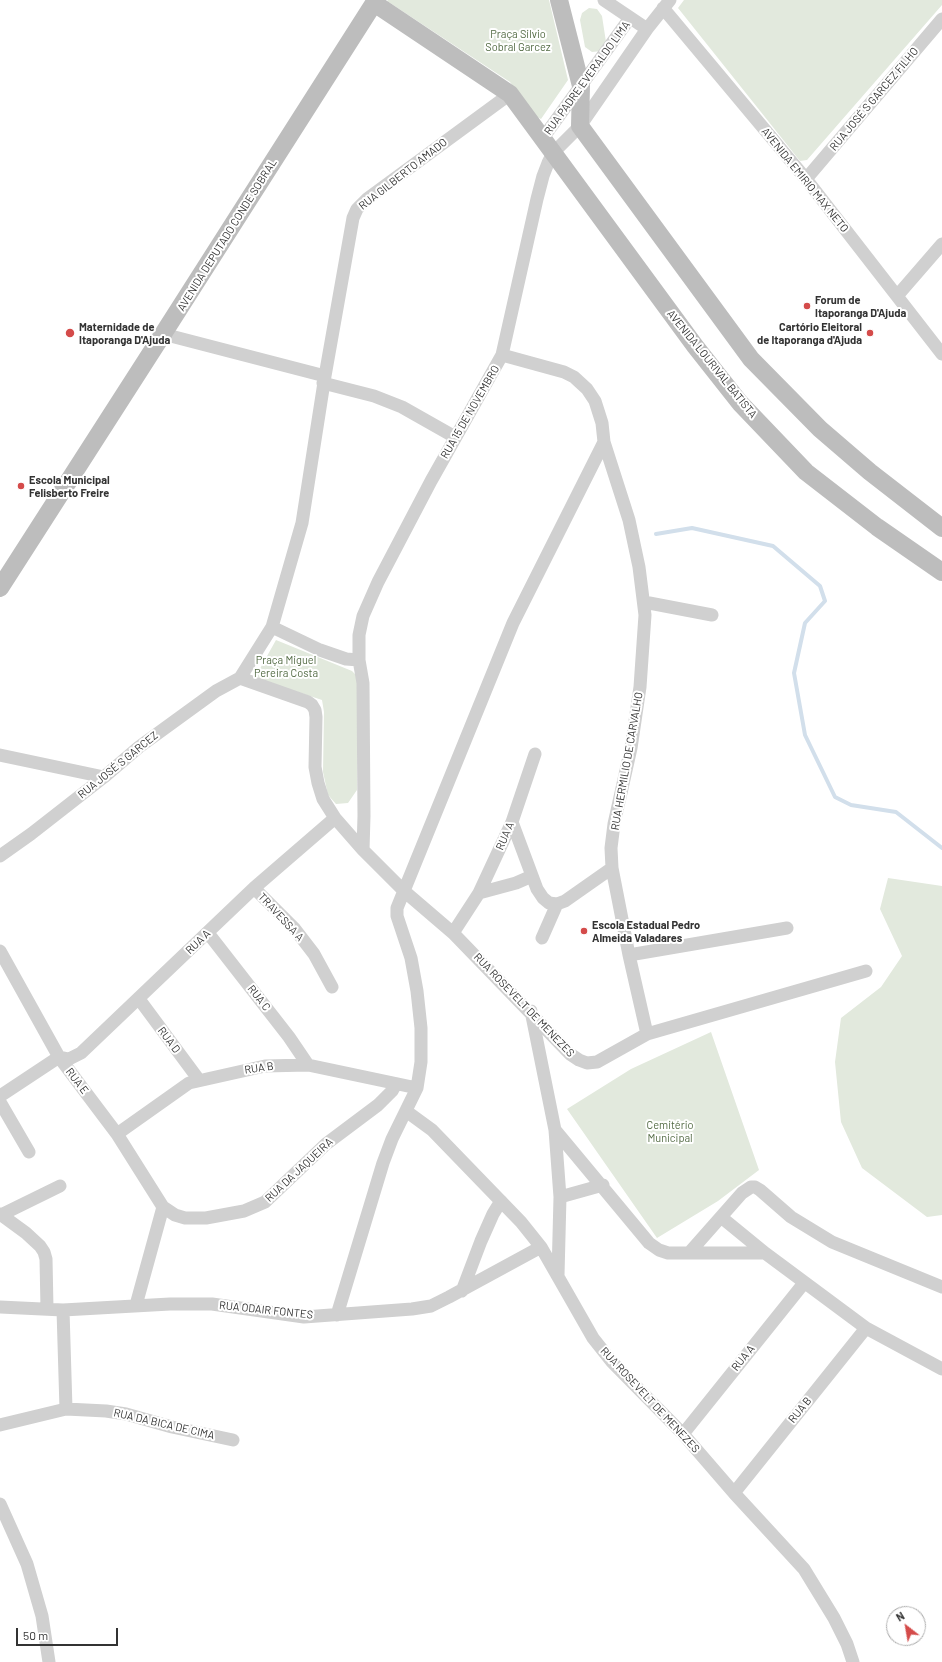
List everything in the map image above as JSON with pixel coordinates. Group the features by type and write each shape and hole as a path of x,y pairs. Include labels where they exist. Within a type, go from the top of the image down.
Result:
{"main road":[{"path":"559,0 581,86 580,126 751,359 820,429 870,472 942,528"},
{"path":"375,1 510,94 554,153"},
{"name":"AVENIDA DEPUTADO CONDE SOBRAL","path":"0,588 375,1"},
{"name":"AVENIDA LOURIVAL BATISTA","path":"554,153 690,340 740,403 806,472 877,527 942,572"}],"street":[{"path":"604,0 647,29"},
{"name":"RUA PADRE EVERALDO LIMA","path":"580,126 647,29 667,4"},
{"name":"AVENIDA EMIRIO MAX NETO","path":"667,4 942,354"},
{"name":"RUA PADRE EVERALDO LIMA","path":"543,138 630,18"},
{"name":"RUA JOSÉ S GARCEZ FILHO","path":"806,179 942,19"},
{"name":"RUA GILBERTO AMADO","path":"272,627 302,523 324,380 353,218 357,209 367,199 510,94"},
{"path":"554,153 580,126"},
{"name":"RUA 15 DE NOVEMBRO","path":"358,660 359,635 363,616 378,582 455,437 502,356 537,199 543,176 554,153"},
{"path":"897,296 942,244"},
{"path":"163,334 324,380 374,396 402,407 455,437"},
{"name":"RUA HERMILIO DE CARVALHO","path":"502,356 564,372 574,377 587,389 595,401 602,423 604,442 629,520 639,566 645,615 640,688 631,748 614,824 611,848 612,868 629,955 647,1034"},
{"path":"337,1315 383,1163 392,1139 417,1088 421,1062 421,1028 417,991 411,958 397,916 397,908 513,622 604,442"},
{"path":"644,602 712,615"},
{"path":"272,627 320,650 346,659 358,660 363,683 363,850 335,818 323,799 315,767 316,717 315,710 312,705 308,702 240,678 272,627"},
{"name":"RUA JOSÉ S GARCEZ","path":"0,856 31,834 139,747 216,690 240,678"},
{"name":"RUA A","path":"453,933 479,893 512,822 535,754"},
{"path":"0,755 104,776"},
{"name":"RUA A","path":"59,1057 69,1059 81,1053 254,888 335,818"},
{"path":"512,822 536,889 549,903 557,904 565,901 612,868"},
{"name":"RUA ROSEVELT DE MENEZES","path":"363,850 404,891 453,933 531,1011 570,1054 587,1063 597,1062 647,1034 866,971"},
{"path":"479,893 516,883 532,876"},
{"name":"TRAVESSA A","path":"254,888 294,928 314,954 332,987"},
{"path":"542,938 557,904"},
{"path":"629,955 787,928"},
{"name":"RUA C","path":"208,933 289,1037 308,1065"},
{"name":"RUA E","path":"0,951 59,1057 117,1134 163,1207"},
{"name":"RUA D","path":"139,999 200,1080"},
{"path":"531,1011 555,1130 560,1197 558,1275"},
{"path":"0,1096 59,1057"},
{"name":"RUA B","path":"117,1134 189,1083 265,1066 308,1065 417,1088"},
{"name":"RUA DA JAQUEIRA","path":"163,1207 175,1215 185,1218 206,1218 244,1211 266,1202 326,1144 378,1105 392,1091 396,1084"},
{"path":"0,1102 29,1152"},
{"name":"RUA ROSEVELT DE MENEZES","path":"406,1111 432,1130 521,1222 541,1247 593,1338 612,1362 683,1434 804,1569 834,1618 847,1644 853,1662"},
{"path":"555,1130 603,1185 649,1242 659,1250 668,1253 765,1254"},
{"path":"560,1197 603,1185"},
{"path":"47,1308 46,1260 44,1252 40,1246 26,1233 0,1214 60,1186"},
{"path":"689,1253 742,1194 751,1187 755,1187 791,1217 832,1242 942,1287"},
{"path":"462,1291 481,1241 493,1214 501,1201"},
{"path":"136,1305 163,1207"},
{"path":"721,1217 765,1254 866,1328 942,1369"},
{"name":"RUA ODAIR FONTES","path":"0,1307 47,1308 63,1310 136,1305 212,1304 304,1317 412,1309 431,1306 462,1291 541,1247"},
{"name":"RUA A","path":"683,1434 804,1283"},
{"path":"63,1310 66,1409"},
{"name":"RUA B","path":"734,1492 866,1328"},
{"name":"RUA DA BICA DE CIMA","path":"0,1426 66,1409 126,1414 172,1427 233,1440"},
{"path":"0,1504 27,1564 42,1616 49,1662"}],"green space":[{"name":"Praça Silvio Sobral Garcez","path":"549,0 568,80 541,119 533,115 510,82 387,1"},
{"path":"684,0 942,0 942,5 807,160 800,161 678,8"},
{"path":"589,8 597,9 602,16 606,42 602,51 592,52 585,47 580,20 582,13"},
{"name":"Praça Miguel Pereira Costa","path":"276,640 352,671 358,677 357,790 348,803 336,804 328,795 323,772 324,712 322,700 259,679 257,674"},
{"path":"888,878 942,886 942,1215 927,1217 862,1168 841,1122 835,1062 841,1018 881,987 902,956 880,909"},
{"name":"Cemitério Municipal","path":"711,1032 759,1170 718,1201 657,1238 567,1109 631,1069"}],"waterway":[{"path":"656,534 692,528 773,546 820,586 825,601 805,623 794,673 805,735 835,797 851,805 896,812 942,848"}],"place":[{"name":"Forum de Itaporanga D'Ajuda","path":"807,306"},
{"name":"Maternidade de Itaporanga D'Ajuda","path":"70,333"},
{"name":"Cartório Eleitoral de Itaporanga d'Ajuda","path":"870,333"},
{"name":"Escola Municipal Felisberto Freire","path":"21,486"},
{"name":"Escola Estadual Pedro Almeida Valadares","path":"584,931"}]}
